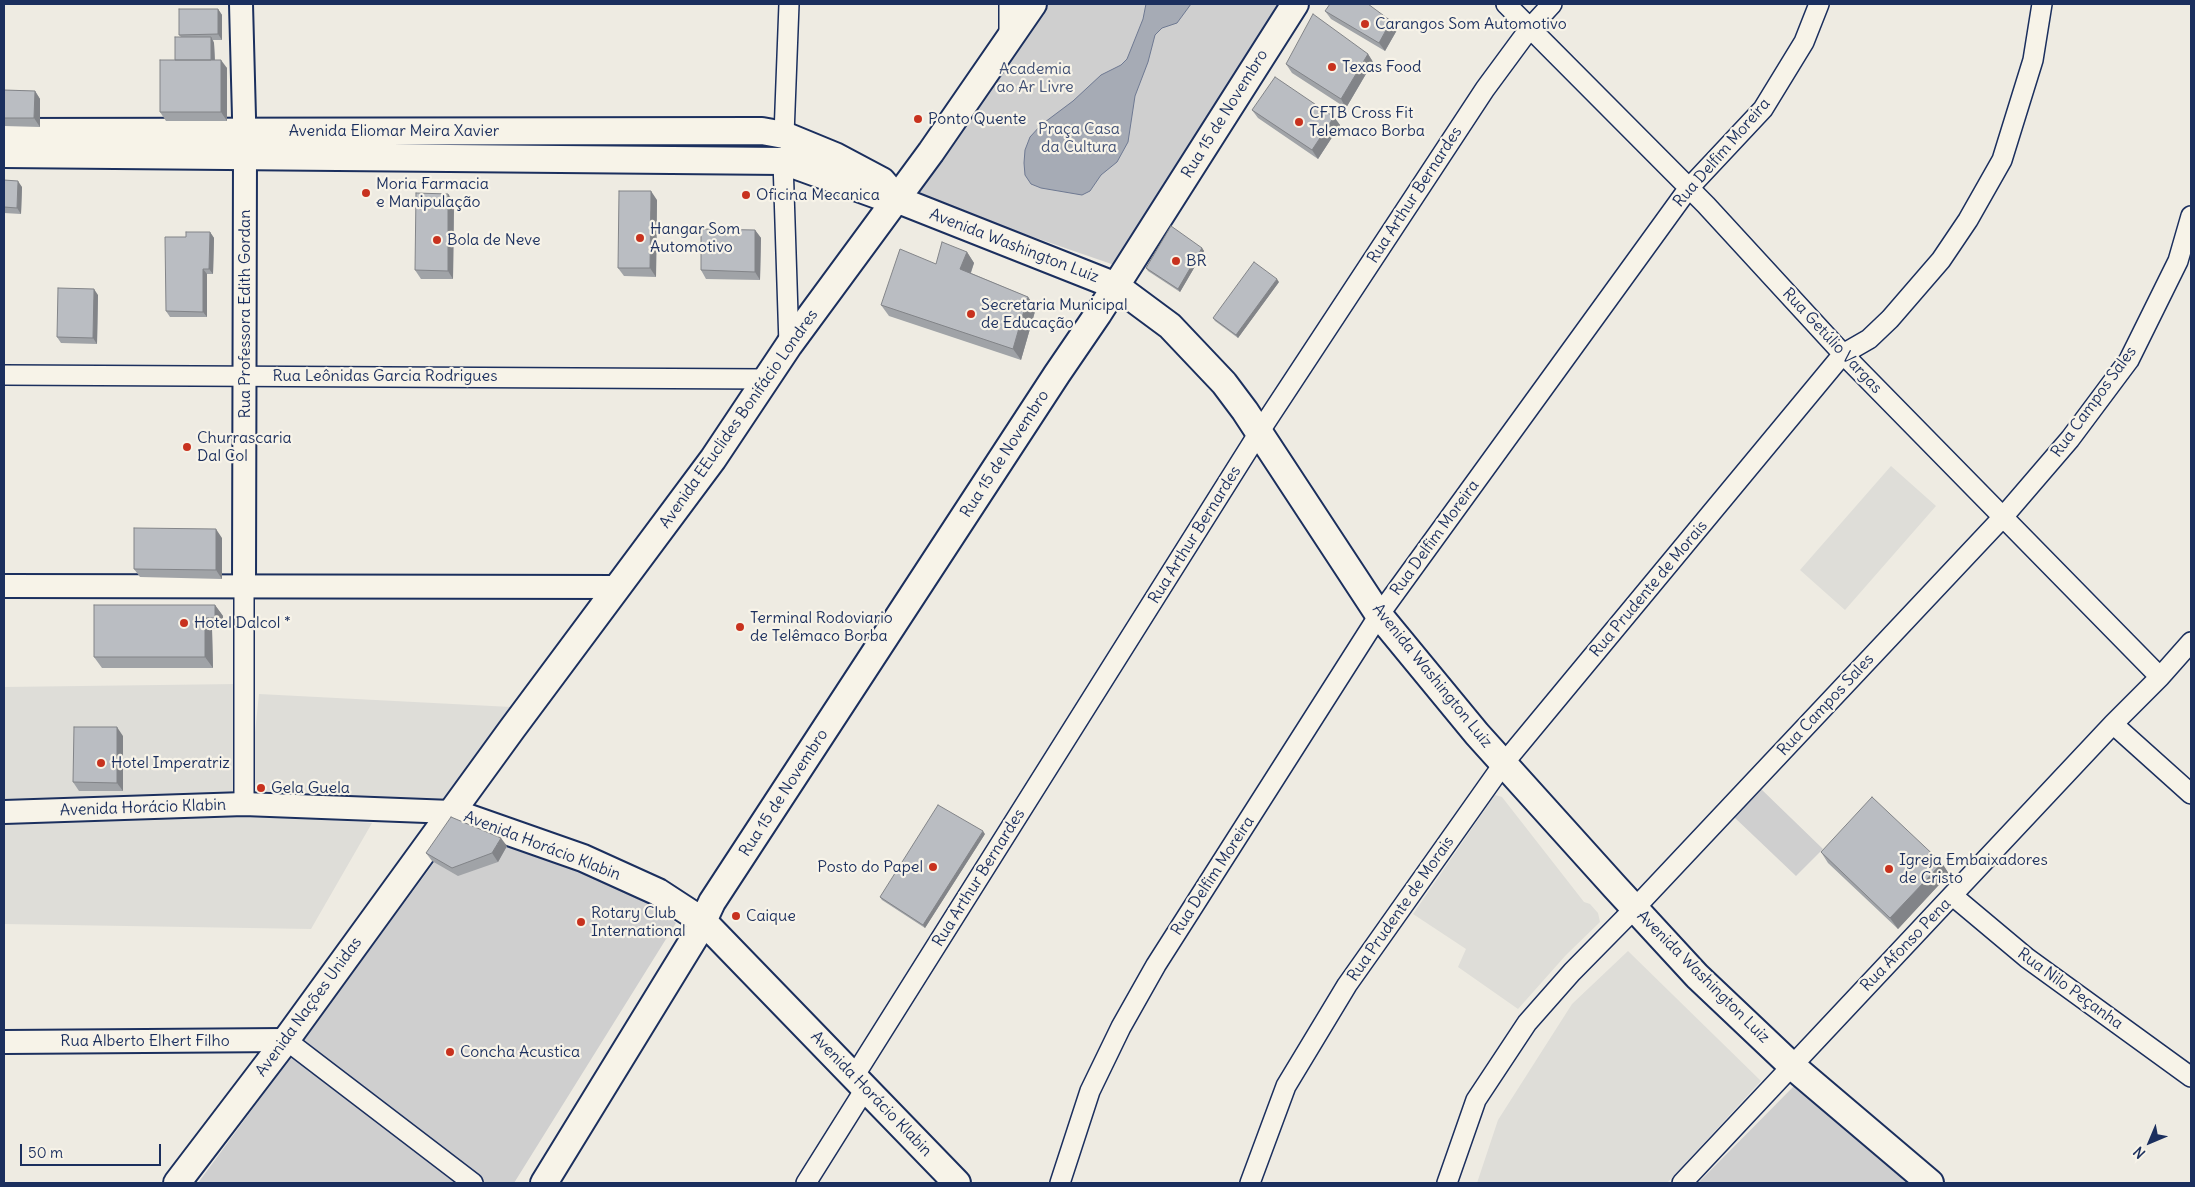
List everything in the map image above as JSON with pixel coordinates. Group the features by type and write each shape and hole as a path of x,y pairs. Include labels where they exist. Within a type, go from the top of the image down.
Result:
{"main road":[{"name":"Avenida EEuclides Bonifácio Londres","path":"446,821 713,459 789,345 881,223 1033,4"},
{"name":"Rua 15 de Novembro","path":"708,912 1116,286 1295,4"},
{"name":"Avenida Eliomar Meira Xavier","path":"4,154 244,143 726,131 762,131 784,134"},
{"name":"Avenida Eliomar Meira Xavier","path":"4,132 244,143 783,161"},
{"path":"784,134 835,156 882,180 896,199"},
{"name":"Avenida Washington Luiz","path":"783,161 896,199 1116,286 1138,300 1177,332 1224,383 1380,615 1477,734 1697,976 1792,1065 1930,1183"},
{"name":"Avenida Horácio Klabin","path":"446,821 584,858 658,892 708,912 859,1084 892,1114 958,1183"},
{"name":"Avenida Nações Unidas","path":"177,1183 286,1040 446,821"},
{"path":"544,1183 708,912"}],"street":[{"name":"Rua Professora Edith Gordan","path":"241,4 244,143 245,375 244,804"},
{"path":"784,134 789,4"},
{"path":"1009,4 1009,36"},
{"name":"Rua Getúlio Vargas","path":"1506,4 1706,205 1843,354 2160,677"},
{"name":"Rua Arthur Bernardes","path":"806,1183 859,1084 1258,434 1485,89 1530,28 1552,4"},
{"name":"Rua Delfim Moreira","path":"1060,1183 1090,1091 1121,1027 1147,981 1380,615 1688,189 1764,109 1804,42 1819,4"},
{"name":"Rua Prudente de Morais","path":"1250,1183 1286,1086 1342,993 1504,763 1843,354 1869,339 1890,320 1941,260 1968,220 2002,160 2033,60 2042,4"},
{"path":"783,161 789,345"},
{"name":"Rua Campos Sales","path":"1447,1183 1476,1100 1527,1023 1572,972 1635,908 2003,517 2070,439 2130,360 2178,261 2191,216"},
{"name":"Rua Leônidas Garcia Rodrigues","path":"4,375 766,379"},
{"path":"4,586 618,587"},
{"name":"Rua Afonso Pena","path":"1682,1183 2191,642"},
{"path":"2113,724 2191,794"},
{"name":"Avenida Horácio Klabin","path":"4,812 244,804 446,821"},
{"name":"Rua Nilo Peçanha","path":"1953,896 2027,958 2191,1077"},
{"path":"286,1040 473,1183"},
{"name":"Rua Alberto Elhert Filho","path":"4,1042 286,1040"}],"shaded area":[{"path":"1146,4 1191,4 1177,23 1162,28 1155,35 1148,62 1135,96 1128,142 1117,162 1101,175 1090,191 1082,195 1041,188 1031,184 1025,175 1024,163 1025,150 1030,137 1041,125 1073,101 1101,75 1121,65 1127,59 1143,19"},
{"path":"1891,466 1936,506 1845,610 1800,570"},
{"path":"237,684 239,801 4,804 4,687"},
{"path":"259,694 511,707 440,806 248,800"},
{"path":"1495,795 1502,797 1584,902 1590,904 1598,913 1600,922 1566,955 1518,1009 1458,967 1466,949 1413,914"},
{"path":"245,813 372,823 311,929 4,924 4,819"},
{"path":"1628,951 1761,1081 1667,1183 1477,1183 1498,1120 1572,1004"}],"green space":[{"name":"Praça Casa da Cultura","path":"1045,4 1288,4 1123,268 906,193"},
{"path":"285,142 681,142 681,148 285,147"},
{"path":"1760,788 1823,849 1796,876 1734,817"},
{"path":"455,834 619,875 676,923 514,1183 198,1183"},
{"path":"1794,1086 1917,1183 1698,1183"}],"building":[{"name":"Carangos Som Automotivo","path":"1330,4 1368,4 1391,21 1379,43 1325,11"},
{"path":"179,9 218,9 218,34 179,35"},
{"name":"Texas Food","path":"1313,14 1368,54 1341,99 1286,64"},
{"path":"175,37 211,37 211,60 175,60"},
{"path":"160,60 221,60 221,112 160,112"},
{"name":"CFTB Cross Fit Telemaco Borba","path":"1275,77 1334,117 1312,150 1252,110"},
{"path":"4,90 35,91 34,118 4,118"},
{"path":"4,180 18,181 17,208 4,207"},
{"name":"Hangar Som Automotivo","path":"619,191 651,191 650,268 618,268"},
{"name":"Bola de Neve","path":"416,193 448,194 448,271 415,270"},
{"name":"BR","path":"1171,226 1202,248 1178,289 1146,268"},
{"path":"701,229 755,230 755,272 701,270"},
{"path":"186,232 210,232 209,269 203,269 203,312 166,311 165,237 186,237"},
{"name":"Secretaria Municipal de Educação","path":"942,242 967,252 960,269 1028,297 1013,349 881,305 900,249 936,264"},
{"path":"1254,262 1277,279 1236,335 1213,318"},
{"path":"58,288 94,289 93,338 57,337"},
{"path":"134,528 216,529 216,570 134,569"},
{"path":"94,605 215,605 215,618 205,618 205,657 94,657"},
{"name":"Hotel Imperatriz","path":"74,727 117,727 117,783 73,782"},
{"name":"Igreja Embaixadores de Cristo","path":"1872,797 1942,863 1890,918 1821,852"},
{"name":"Posto do Papel","path":"938,805 983,831 923,925 880,897"},
{"path":"451,817 501,838 492,853 452,868 426,853"}],"place":[{"name":"Carangos Som Automotivo","path":"1365,24"},
{"name":"Texas Food","path":"1332,67"},
{"name":"Ponto Quente","path":"918,119"},
{"name":"CFTB Cross Fit Telemaco Borba","path":"1299,122"},
{"name":"Moria Farmacia e Manipulação","path":"366,193"},
{"name":"Oficina Mecanica","path":"746,195"},
{"name":"Hangar Som Automotivo","path":"640,238"},
{"name":"Bola de Neve","path":"437,240"},
{"name":"BR","path":"1176,261"},
{"name":"Secretaria Municipal de Educação","path":"971,314"},
{"name":"Churrascaria Dal Col","path":"187,447"},
{"name":"Hotel Dalcol *","path":"184,623"},
{"name":"Terminal Rodoviario de Telêmaco Borba","path":"740,627"},
{"name":"Hotel Imperatriz","path":"101,763"},
{"name":"Gela Guela","path":"261,788"},
{"name":"Posto do Papel","path":"933,867"},
{"name":"Igreja Embaixadores de Cristo","path":"1889,869"},
{"name":"Caique","path":"736,916"},
{"name":"Rotary Club International","path":"581,922"},
{"name":"Concha Acustica","path":"450,1052"}],"park label":[{"name":"Academia ao Ar Livre","path":"1035,78"}]}
